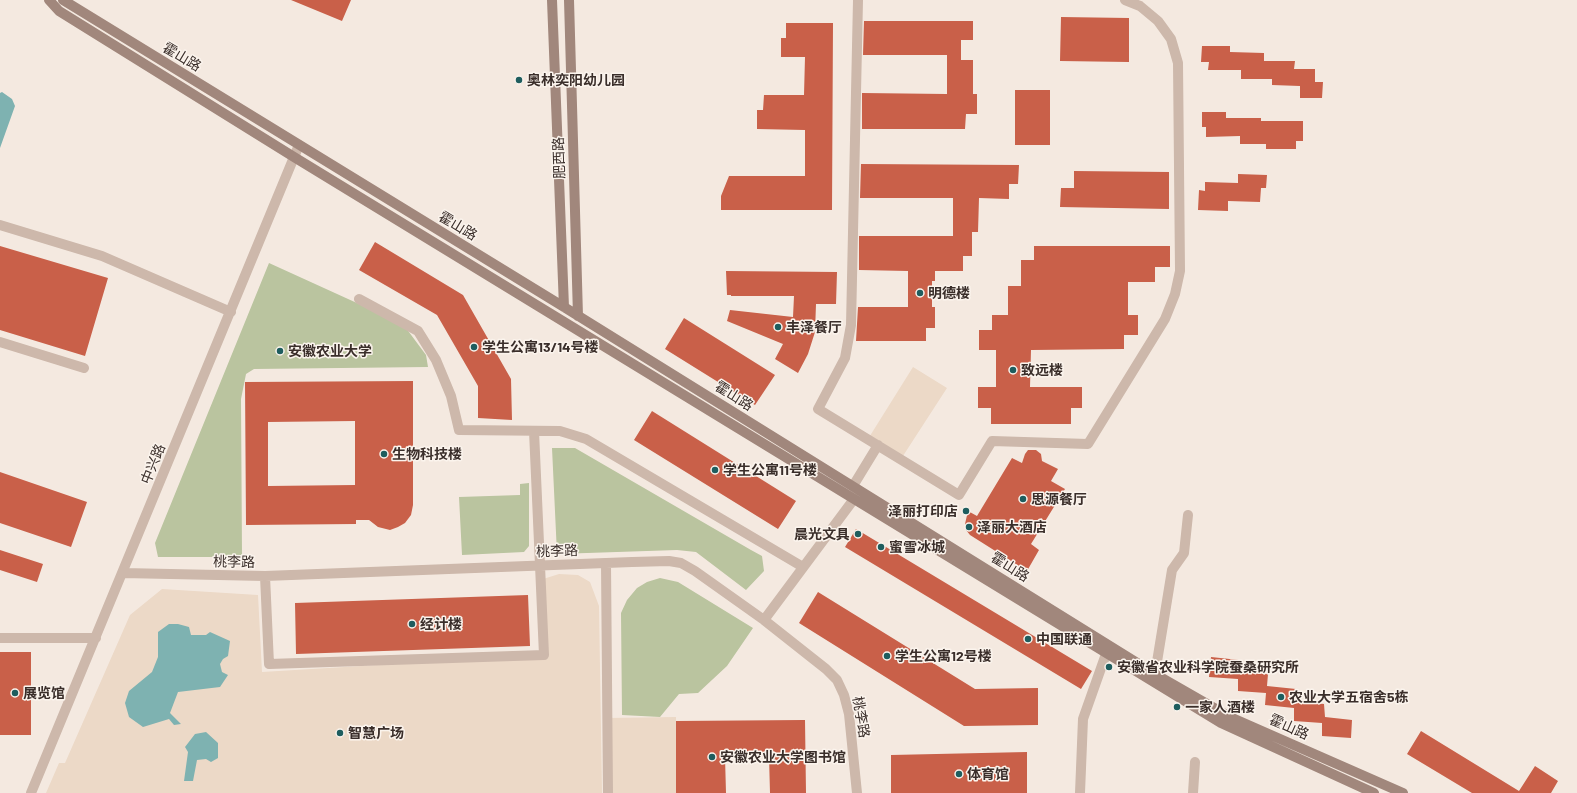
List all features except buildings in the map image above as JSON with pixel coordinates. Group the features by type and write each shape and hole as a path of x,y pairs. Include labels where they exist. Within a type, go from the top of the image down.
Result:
{"main road":[{"name":"霍山路","path":"49,0 59,11 294,157 1220,723 1374,793"},
{"name":"霍山路","path":"63,0 564,307 1155,674 1230,717 1403,793"},
{"name":"肥西路","path":"552,0 564,307"},
{"name":"肥西路","path":"569,0 578,316"}],"street":[{"path":"858,0 851,325 845,358 818,409 959,495 992,441 1088,444 1165,319 1175,294 1180,271 1178,63 1171,39 1158,20 1140,6 1125,0"},
{"name":"中兴路","path":"31,793 299,145"},
{"path":"0,225 102,256 231,312"},
{"path":"359,299 418,331 436,360 451,396 459,430 560,431 586,439 803,567"},
{"path":"0,342 84,368"},
{"path":"265,576 269,664 544,655 534,431"},
{"path":"853,486 878,445"},
{"path":"764,620 854,499"},
{"path":"1155,674 1172,570 1184,553 1188,515"},
{"name":"桃李路","path":"123,573 265,576 669,561 681,563 695,571 764,620 826,669 837,680 844,695 849,714 858,793"},
{"path":"606,563 608,793"},
{"path":"0,638 96,638"},
{"path":"1080,793 1083,719 1106,654"},
{"path":"1193,793 1195,762"}],"green space":[{"path":"269,263 403,324 426,355 428,367 254,369 246,374 241,399 242,557 158,557 155,543"},
{"path":"552,448 575,448 762,556 764,571 746,590 696,552 677,550 557,554"},
{"path":"529,483 529,546 524,552 462,555 459,497 520,495 520,484"},
{"path":"660,578 678,582 753,628 727,666 698,693 679,694 660,717 622,715 621,613 627,600 637,588 647,582"}],"shaded area":[{"path":"913,367 947,388 901,459 868,439"},
{"name":"智慧广场","path":"559,574 578,575 590,582 599,606 602,793 46,793 59,763 65,763 130,615 162,589 258,595 262,672 543,655 540,580"},
{"path":"676,717 676,793 608,793 607,718"}],"water":[{"path":"2,92 12,99 15,106 0,148 0,93"},
{"path":"169,624 178,624 189,627 191,635 206,635 210,632 230,641 228,656 223,659 220,664 222,672 228,675 220,687 178,692 170,713 181,724 174,725 169,719 143,727 129,717 125,703 129,691 152,672 158,657 158,632"},
{"path":"206,732 218,743 218,758 211,762 206,759 197,760 193,781 184,781 188,752 185,747 195,734"}],"place":[{"name":"奥林奕阳幼儿园","path":"519,80"},
{"name":"明德楼","path":"920,293"},
{"name":"丰泽餐厅","path":"778,327"},
{"name":"学生公寓13/14号楼","path":"474,347"},
{"name":"安徽农业大学","path":"280,351"},
{"name":"致远楼","path":"1013,370"},
{"name":"生物科技楼","path":"384,454"},
{"name":"学生公寓11号楼","path":"715,470"},
{"name":"思源餐厅","path":"1023,499"},
{"name":"泽丽打印店","path":"966,511"},
{"name":"泽丽大酒店","path":"969,527"},
{"name":"晨光文具","path":"858,534"},
{"name":"蜜雪冰城","path":"881,547"},
{"name":"经计楼","path":"412,624"},
{"name":"中国联通","path":"1028,639"},
{"name":"学生公寓12号楼","path":"887,656"},
{"name":"安徽省农业科学院蚕桑研究所","path":"1109,667"},
{"name":"展览馆","path":"15,693"},
{"name":"农业大学五宿舍5栋","path":"1281,697"},
{"name":"一家人酒楼","path":"1177,707"},
{"name":"智慧广场","path":"340,733"},
{"name":"安徽农业大学图书馆","path":"712,757"},
{"name":"体育馆","path":"959,774"}]}
